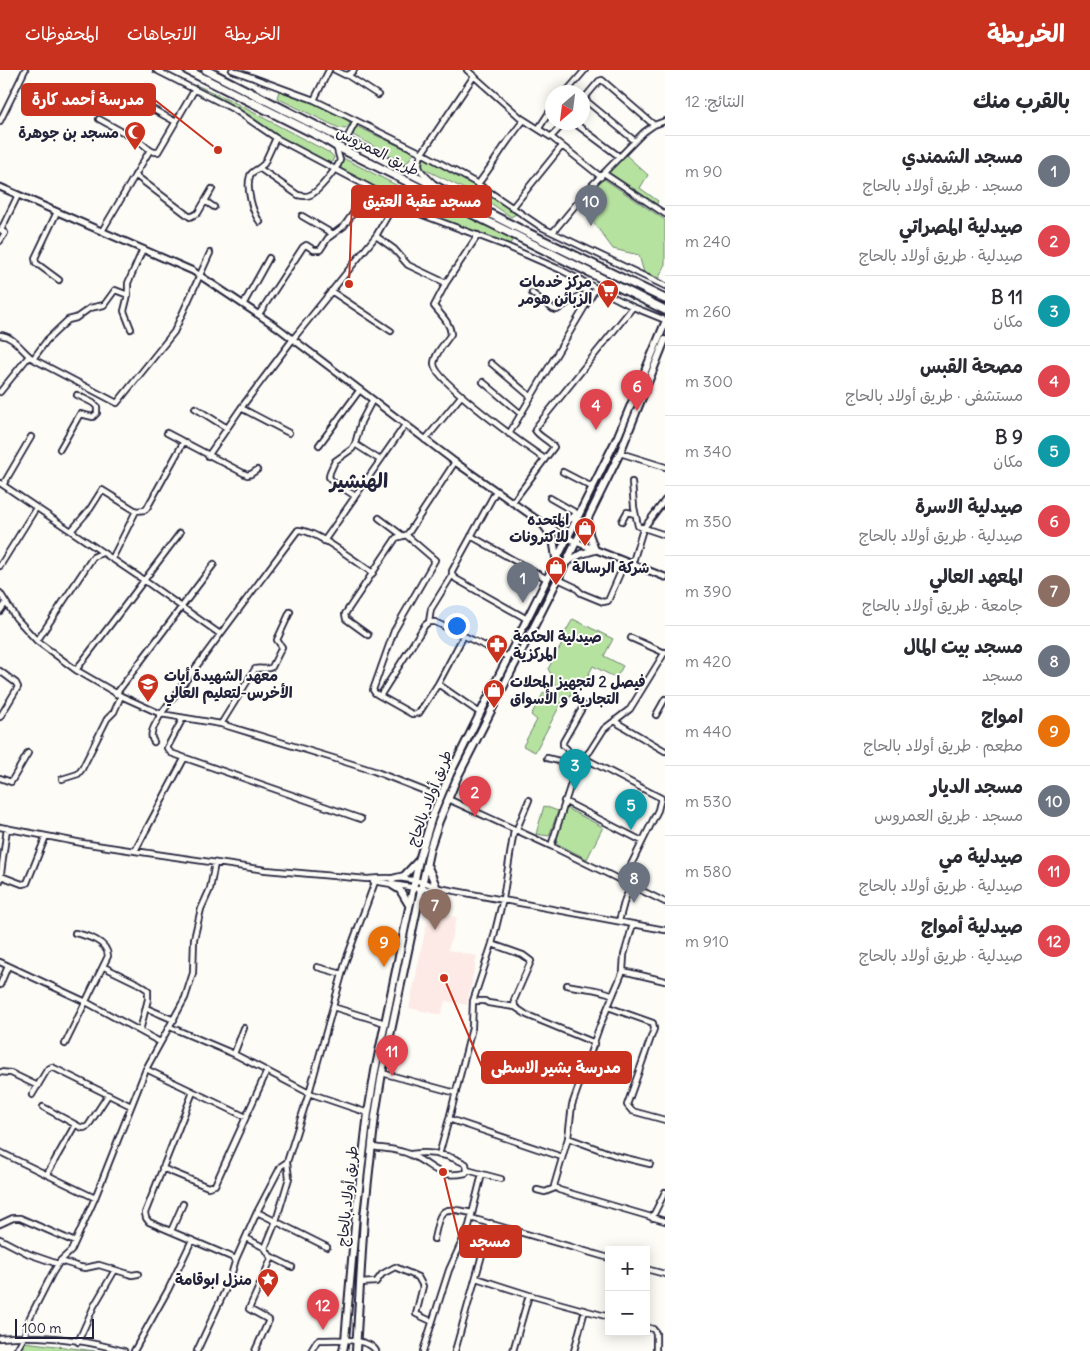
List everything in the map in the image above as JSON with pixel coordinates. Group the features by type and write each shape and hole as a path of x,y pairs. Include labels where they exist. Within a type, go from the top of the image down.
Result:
{"main road":[{"name":"طريق العمروس","path":"187,70 665,310"},
{"name":"طريق العمروس","path":"206,70 524,231 665,299"},
{"name":"طريق أولاد بالحاج","path":"356,1351 364,1217 382,1073 436,830 457,778 620,453 665,322"},
{"name":"طريق أولاد بالحاج","path":"342,1351 345,1340 356,1214 368,1112 413,884 432,817 480,713 665,340"},
{"path":"542,524 561,524 578,514"},
{"path":"566,563 581,554 595,550 589,534 588,518"},
{"path":"542,524 552,538 556,559"},
{"path":"409,905 400,890 392,882 404,876 419,860"},
{"path":"420,903 436,888 427,864"}],"street":[{"path":"0,121 2,113 25,70"},
{"path":"156,70 236,110 276,138 396,201 442,223 478,235 536,259 665,322"},
{"path":"232,70 314,100 422,153 478,184 530,220 665,285"},
{"path":"314,100 329,70"},
{"path":"335,70 348,75 378,95"},
{"path":"348,75 354,70"},
{"path":"467,70 524,120 603,175 665,214"},
{"path":"572,85 586,70"},
{"path":"435,185 418,166 418,162 422,153 474,76"},
{"path":"590,92 602,80 654,125"},
{"path":"99,119 139,141 150,150 158,152 195,89"},
{"path":"120,91 176,122"},
{"path":"590,106 635,141"},
{"path":"538,128 545,118"},
{"path":"478,184 501,154 507,140 524,120"},
{"path":"346,140 356,121"},
{"path":"553,232 635,141 654,125 665,121"},
{"path":"551,137 558,130"},
{"path":"584,130 620,157"},
{"path":"260,222 254,214 250,200 249,178 252,173 264,164 276,138"},
{"path":"259,168 298,195 308,196 316,192 335,169 340,160 336,146"},
{"path":"512,208 562,146"},
{"path":"102,231 150,150"},
{"path":"135,175 190,217 198,213 212,188"},
{"path":"208,456 292,339 376,236 396,201 414,184"},
{"path":"259,314 303,247 306,245 314,250 320,250 333,234 344,226 354,212 367,186"},
{"path":"0,187 200,275 259,314 454,462 542,524 576,542 665,577"},
{"path":"0,241 5,233 0,230 18,195"},
{"path":"205,201 214,207"},
{"path":"57,212 35,258 36,262 59,280"},
{"path":"302,216 333,234"},
{"path":"478,235 446,283 434,306 450,329 450,334 435,358 434,367 462,395 509,434 545,459"},
{"path":"376,236 394,249 408,265 446,283"},
{"path":"131,329 124,311 128,295 128,284 144,249"},
{"path":"0,335 12,339 31,357 115,403 118,402 174,332 210,253"},
{"path":"244,304 269,258"},
{"path":"509,434 596,288"},
{"path":"0,392 47,340 68,320 76,318 90,308 104,305 115,290 128,295"},
{"path":"331,291 391,332"},
{"path":"532,293 557,310 580,295 590,298"},
{"path":"512,503 554,447 537,433 535,430 536,426 633,307"},
{"path":"491,362 531,397"},
{"path":"483,382 521,414"},
{"path":"86,399 90,389"},
{"path":"319,445 359,390"},
{"path":"60,449 80,414 92,417 98,412 97,407 77,395"},
{"path":"425,440 462,395"},
{"path":"355,496 329,477 334,461 352,449 355,444 361,422 372,401"},
{"path":"196,408 227,428"},
{"path":"241,408 290,433"},
{"path":"324,541 405,425"},
{"path":"167,433 208,456 246,474 251,474 257,470"},
{"path":"31,437 2,484 220,634"},
{"path":"71,531 90,509 102,490 136,511 145,510 184,443"},
{"path":"355,444 380,460"},
{"path":"620,453 665,467"},
{"path":"368,635 345,617 396,538 404,536 454,462"},
{"path":"563,472 592,487"},
{"path":"632,482 638,526 665,535"},
{"path":"429,622 431,609 452,575 452,571 496,491"},
{"path":"550,498 578,514"},
{"path":"632,565 643,529 665,500"},
{"path":"0,566 36,508"},
{"path":"112,559 136,511"},
{"path":"622,521 627,512 635,514"},
{"path":"379,518 435,560 394,631 374,690 375,693 416,715 438,684 463,637"},
{"path":"154,742 151,735 161,714 298,530 304,530 324,541 372,573"},
{"path":"76,670 180,533"},
{"path":"471,536 548,579"},
{"path":"38,641 93,557 102,553"},
{"path":"558,579 575,587 581,593 603,602 608,601 625,562"},
{"path":"116,694 214,564"},
{"path":"452,575 527,619"},
{"path":"0,593 24,627 38,641 76,670 116,694 161,714 221,724 367,769 440,797"},
{"path":"0,612 6,603"},
{"path":"221,724 255,669 272,667 282,647 277,640 290,612"},
{"path":"380,696 425,625 429,622 435,622 508,657"},
{"path":"551,846 575,765 590,752 604,729 630,709 665,652 630,638"},
{"path":"0,671 16,683 18,687 0,717"},
{"path":"438,684 480,713"},
{"path":"62,779 78,774 82,769 107,719 114,712 121,696"},
{"path":"656,714 665,699"},
{"path":"575,765 563,744 584,705"},
{"path":"183,718 168,748 169,752 184,759 361,819"},
{"path":"615,720 665,751"},
{"path":"0,778 11,782 28,753"},
{"path":"547,758 575,765"},
{"path":"584,758 661,798 658,810 623,881"},
{"path":"135,851 184,759"},
{"path":"448,799 551,846 665,902"},
{"path":"439,1155 472,1028 473,1001 492,944 503,899 515,830 529,800"},
{"path":"564,801 642,841"},
{"path":"0,826 46,836 215,863 291,873 413,884 665,930"},
{"path":"8,828 1,879 22,884 27,883 46,836"},
{"path":"16,1349 24,1337 30,1317 59,1262 71,1251 95,1198 146,1069 185,998 193,974 194,940 201,910 210,889 215,863"},
{"path":"367,879 375,882 392,882"},
{"path":"265,1248 276,1221 289,1178 287,1162 309,1093 346,960 375,882"},
{"path":"619,921 632,886"},
{"path":"555,1188 554,1184 568,1138 572,1104 599,1028 623,971 624,955 633,924"},
{"path":"65,1044 108,956 108,950 105,946 90,937 75,933"},
{"path":"492,944 531,961 514,1000 515,1007"},
{"path":"0,962 86,1002 160,1042"},
{"path":"0,985 8,966"},
{"path":"104,967 145,987 149,993 140,1031"},
{"path":"317,967 342,974"},
{"path":"623,971 665,981"},
{"path":"567,985 601,990 613,995"},
{"path":"473,1001 485,1000 488,1003 515,1007 527,1015 595,1043"},
{"path":"608,1006 653,1023 654,1029 627,1105 632,1111 665,1120"},
{"path":"333,1007 385,1022"},
{"path":"146,1008 174,1020"},
{"path":"170,1027 234,1054 309,1093 368,1112"},
{"path":"234,1054 244,1028"},
{"path":"32,1095 48,1068 52,1067 131,1106"},
{"path":"146,1069 246,1117"},
{"path":"162,1168 212,1187 217,1181 267,1071"},
{"path":"0,1072 10,1073 38,1086"},
{"path":"382,1073 456,1093"},
{"path":"193,1092 145,1213 146,1218 148,1222 236,1259"},
{"path":"43,1107 82,1128 88,1126 108,1095"},
{"path":"449,1119 562,1157"},
{"path":"47,1174 75,1125"},
{"path":"568,1138 617,1156 650,1164"},
{"path":"372,1147 410,1154 439,1155 459,1160 466,1164 467,1170"},
{"path":"0,1152 95,1198"},
{"path":"410,1154 434,1170 446,1175 466,1173 467,1170"},
{"path":"197,1351 229,1282 236,1259 257,1212 281,1166 287,1162"},
{"path":"467,1170 501,1179"},
{"path":"423,1351 449,1270 463,1241 472,1216 482,1174"},
{"path":"537,1190 548,1192 555,1188 665,1221"},
{"path":"652,1218 665,1192"},
{"path":"171,1232 183,1204"},
{"path":"434,1239 439,1218 443,1212 451,1208 490,1223 605,1257"},
{"path":"257,1212 327,1247"},
{"path":"0,1224 13,1218 20,1218 75,1242"},
{"path":"455,1351 490,1223"},
{"path":"246,1238 265,1248 268,1255 272,1258 292,1267"},
{"path":"0,1240 29,1254 80,1268 98,1265 132,1275 138,1274"},
{"path":"134,1351 168,1290 192,1240"},
{"path":"255,1351 269,1320 249,1309 272,1258"},
{"path":"360,1283 376,1282 382,1274 394,1267 418,1276 423,1286 416,1314 432,1321"},
{"path":"78,1342 94,1306 115,1270"},
{"path":"650,1270 665,1274"},
{"path":"476,1278 605,1316"},
{"path":"513,1351 529,1295"},
{"path":"574,1351 585,1310"},
{"path":"650,1328 656,1333 656,1351"},
{"path":"12,1337 16,1349"},
{"path":"0,1338 24,1337 78,1342 124,1351"},
{"path":"311,1351 316,1341 319,1340 356,1341 370,1344 376,1351"}],"shaded area":[{"path":"429,912 457,917 448,950 477,956 467,1005 445,1001 441,1015 409,1008"}],"green space":[{"path":"196,85 226,98 330,153 334,157 332,162 328,163 276,135 236,107"},
{"path":"279,91 319,105 348,120 350,125 345,129 339,128 277,98"},
{"path":"356,126 414,153 406,164 353,135"},
{"path":"626,155 648,175 640,188 658,201 656,206 607,174"},
{"path":"341,157 404,189 397,198 338,168"},
{"path":"424,157 476,186 516,214 511,217 483,198 422,168"},
{"path":"601,177 665,220 665,264 659,278 644,273 639,255 613,249 594,223 580,208"},
{"path":"411,191 513,239 510,244 445,222 404,202"},
{"path":"573,619 613,639 604,656 623,666 616,678 593,666 585,681 578,677 569,699 564,698 535,752 523,746 537,720 531,715 544,692 551,695 559,688 553,682 553,677 548,669 562,644 561,639"},
{"path":"544,806 558,811 549,836 536,834"},
{"path":"564,807 603,827 587,859 556,843"},
{"path":"25,1342 95,1351 23,1351"}],"place":[{"name":"مدرسة أحمد كارة","path":"218,150"},
{"name":"مسجد بن جوهرة","path":"135,151"},
{"name":"مسجد الديار","path":"591,226"},
{"name":"مسجد عقبة العتيق","path":"349,284"},
{"name":"مركز خدمات الزبائن هومر","path":"608,309"},
{"name":"صيدلية الاسرة","path":"637,411"},
{"name":"مصحة القبس","path":"596,430"},
{"name":"المتحده للاكترونات","path":"585,547"},
{"name":"شركة الرسالة","path":"556,586"},
{"name":"مسجد الشمندي","path":"523,603"},
{"name":"صيدلية الحكمة المركزية","path":"497,664"},
{"name":"معهد الشهيدة أيات الأخرس-لتعليم العالي","path":"148,703"},
{"name":"فيصل 2 لتجهيز المحلات التجارية و الأسواق","path":"494,709"},
{"name":"B 11","path":"575,790"},
{"name":"صيدلية المصراتي","path":"475,817"},
{"name":"B 9","path":"631,830"},
{"name":"مسجد بيت المال","path":"634,903"},
{"name":"المعهد العالي","path":"435,930"},
{"name":"امواج","path":"384,967"},
{"name":"مدرسة بشير الاسطى","path":"444,978"},
{"name":"صيدلية مي","path":"392,1076"},
{"name":"مسجد","path":"443,1172"},
{"name":"منزل ابوقامة","path":"268,1298"},
{"name":"صيدلية أمواج","path":"323,1330"}],"district":[{"name":"الهنشير","path":"359,480"}]}
